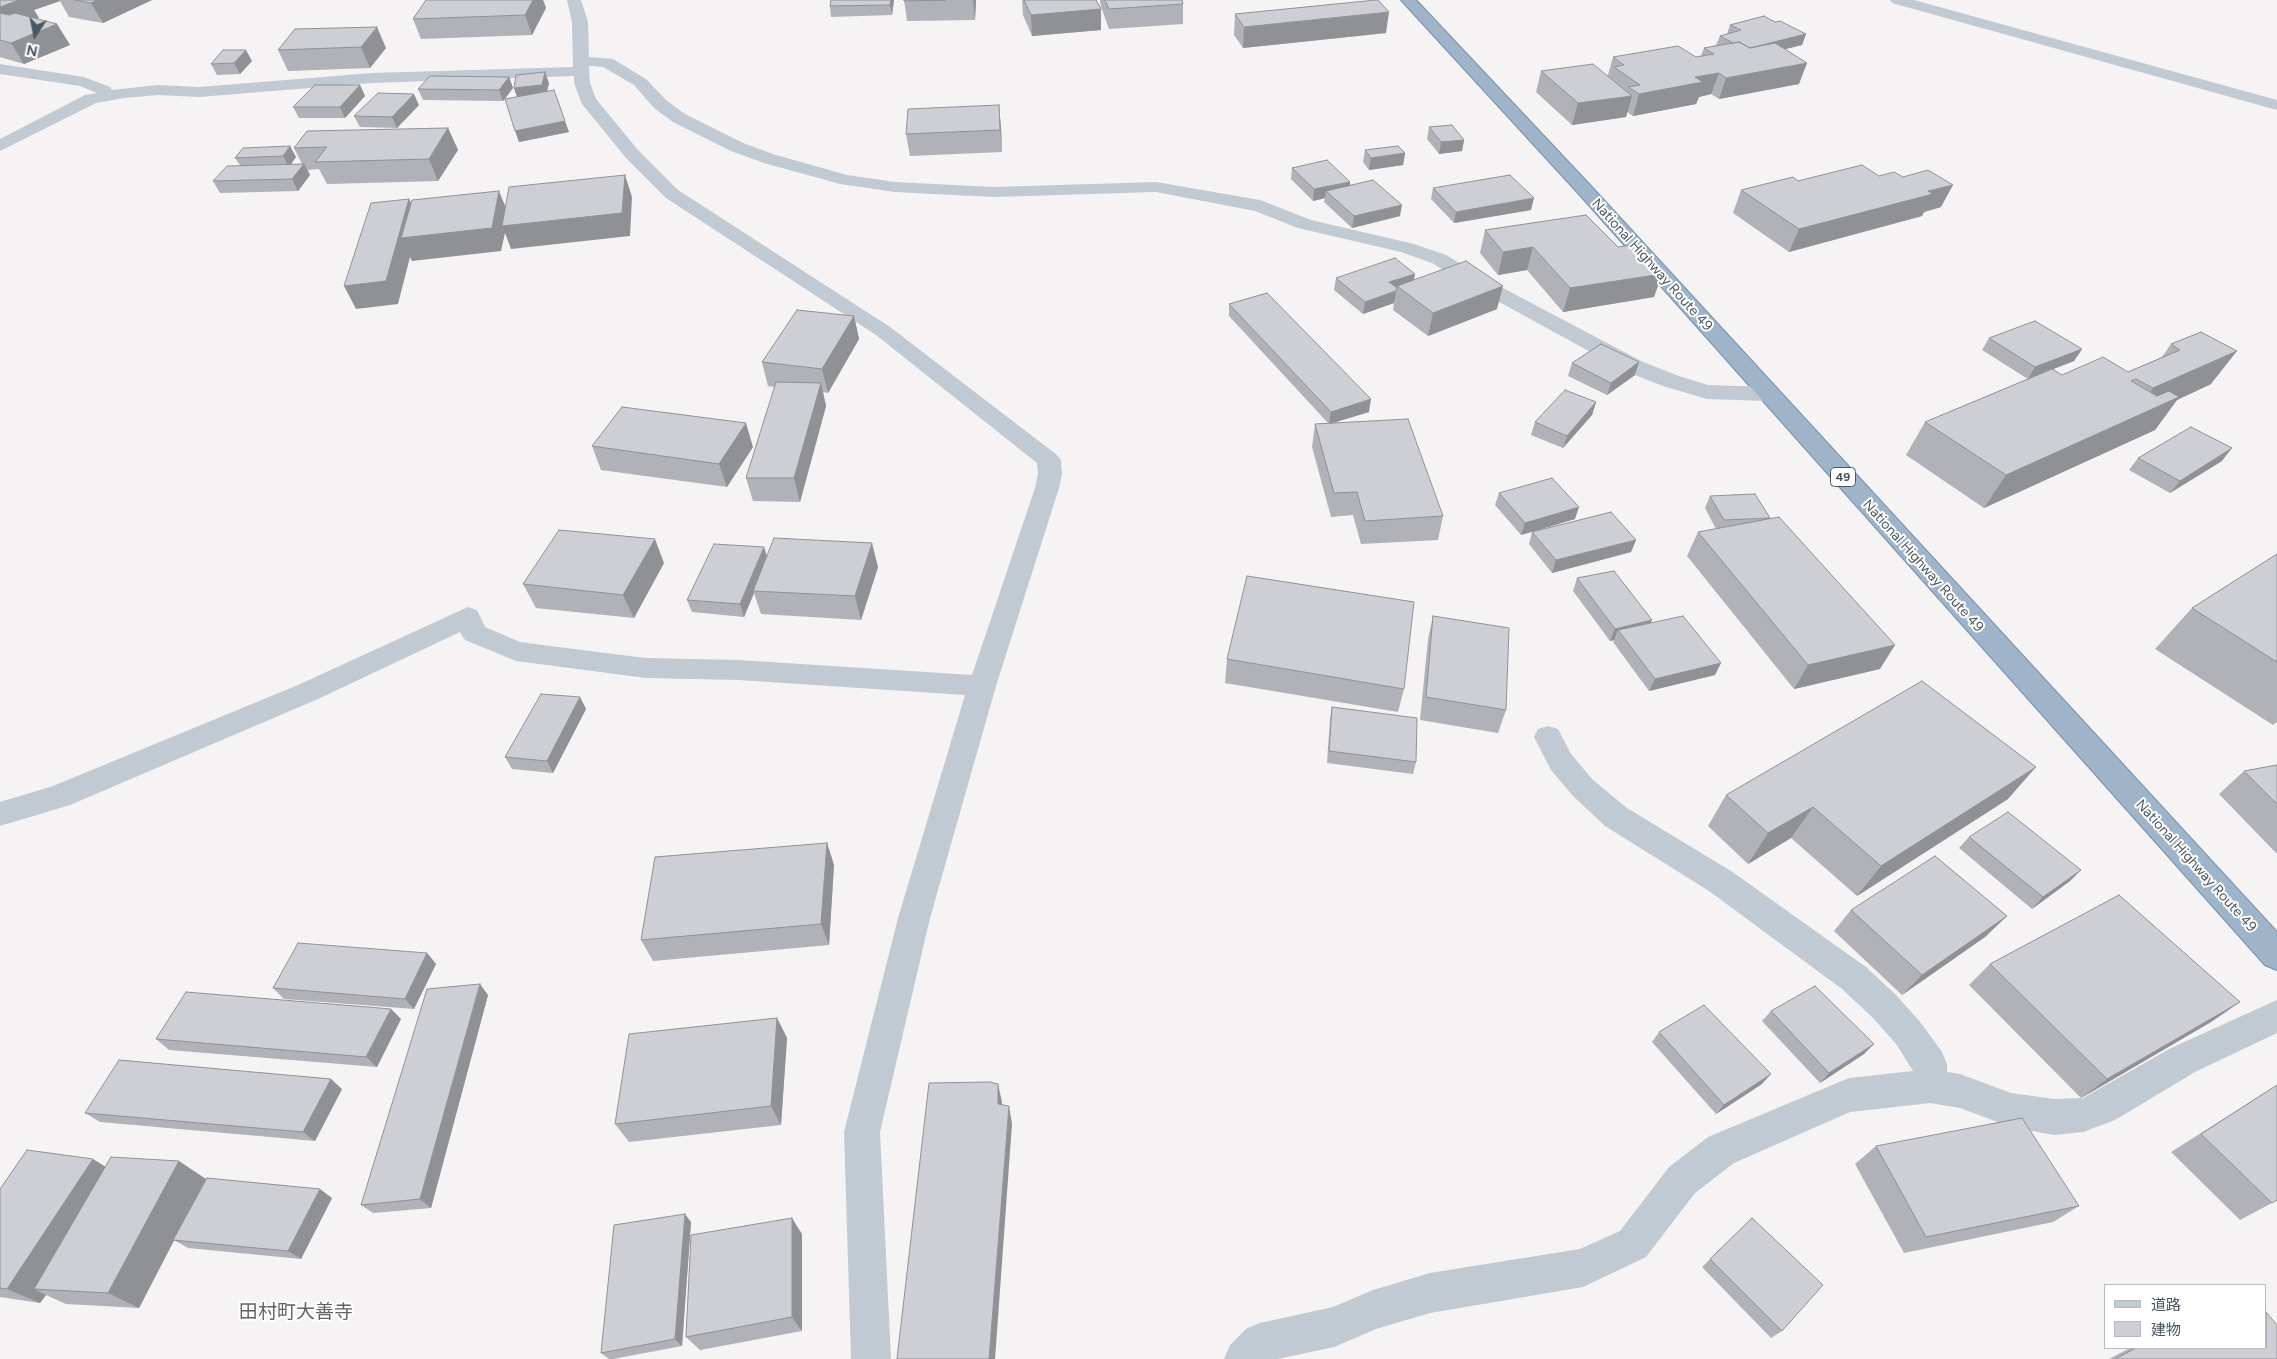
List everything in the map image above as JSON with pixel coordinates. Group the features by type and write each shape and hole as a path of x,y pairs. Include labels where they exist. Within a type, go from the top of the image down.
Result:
{"highway":[{"name":"National Highway Route 49","path":"1408,0 1584,189 2277,955"}],"street":[{"path":"574,0 580,22 582,83 588,100 632,154 672,194 883,331 1049,460 1050,474 1047,488 982,686 914,918 862,1132 864,1247 871,1359"},
{"path":"1897,0 2277,105"},
{"path":"0,146 75,106 91,99 108,95 142,91 218,91 372,78 582,66 607,62 640,82 660,104 679,118 736,147 770,159 846,180 895,187 994,192 1156,187 1260,206 1305,224 1407,248 1439,259 1479,283 1635,367 1707,392 1768,394"},
{"path":"0,70 84,82 98,87 108,95"},
{"path":"0,814 60,796 308,692 468,617 474,633 516,651 582,660 646,668 740,670 982,686"},
{"path":"1548,737 1561,762 1583,788 1616,817 1672,854 1720,881 1854,978 1884,1006 1909,1034 1930,1064 1930,1086"},
{"path":"1244,1359 1260,1344 1334,1326 1373,1310 1430,1293 1583,1268 1633,1244 1682,1180 1721,1150 1849,1095 1930,1086 1960,1091 2011,1110 2054,1117 2083,1115 2102,1108 2183,1060 2277,1016"}],"building":[{"path":"0,0 19,0 0,7"},
{"path":"75,0 97,0 91,3"},
{"path":"426,0 533,0 525,15 413,19"},
{"path":"831,0 891,0 890,5 830,6"},
{"path":"904,0 946,0 904,1"},
{"path":"1024,0 1096,0 1101,9 1031,15"},
{"path":"1105,0 1182,0 1183,4 1109,9"},
{"path":"1378,0 1389,12 1244,27 1235,14"},
{"path":"0,13 9,15 15,13 57,24 11,43 0,40"},
{"path":"1764,16 1775,22 1780,21 1806,34 1750,48 1739,42 1733,43 1720,36 1741,30 1730,25"},
{"path":"377,27 361,47 278,50 295,29"},
{"path":"1739,42 1750,48 1775,43 1807,63 1726,78 1719,73 1695,77 1703,82 1639,94 1628,87 1640,85 1614,67 1624,65 1613,57 1678,46 1696,57 1714,54 1704,48"},
{"path":"223,50 246,50 234,63 211,64"},
{"path":"1593,64 1632,96 1578,103 1541,71"},
{"path":"545,72 542,85 514,88 516,75"},
{"path":"430,76 509,77 499,90 418,89"},
{"path":"315,85 360,85 340,107 293,107"},
{"path":"554,90 565,121 515,131 505,99"},
{"path":"378,93 414,94 392,117 354,116"},
{"path":"999,105 1000,130 906,134 908,109"},
{"path":"1452,125 1464,140 1441,142 1429,127"},
{"path":"448,128 429,159 315,162 327,147 294,148 307,131"},
{"path":"290,146 283,156 235,158 243,148"},
{"path":"1398,146 1405,153 1371,158 1365,150"},
{"path":"1327,160 1350,182 1314,189 1292,168"},
{"path":"304,164 292,179 213,181 227,166"},
{"path":"1862,165 1879,176 1894,172 1903,177 1928,170 1953,185 1928,191 1933,194 1799,229 1741,190 1793,177 1798,181"},
{"path":"625,175 622,213 502,226 509,187"},
{"path":"1510,175 1534,198 1456,212 1433,188"},
{"path":"1373,180 1402,205 1354,216 1326,191"},
{"path":"499,191 492,228 401,238 412,200"},
{"path":"409,199 386,281 344,286 371,203"},
{"path":"1586,215 1618,247 1633,245 1662,274 1570,288 1533,247 1503,252 1485,230"},
{"path":"1395,258 1415,274 1389,282 1397,288 1396,291 1365,302 1336,278"},
{"path":"1466,261 1503,286 1433,313 1397,286"},
{"path":"1267,293 1371,399 1331,412 1229,304"},
{"path":"797,310 854,316 822,369 762,362"},
{"path":"2035,321 2082,349 2035,367 1989,338"},
{"path":"2201,332 2237,351 2153,388 2136,379 2131,381 2157,396 2169,391 2179,397 2006,475 1925,422 2052,369 2062,375 2103,357 2128,372 2180,350 2171,344"},
{"path":"1601,344 1639,362 1611,383 1572,363"},
{"path":"776,382 821,383 794,478 746,478"},
{"path":"1565,390 1596,402 1567,436 1535,422"},
{"path":"622,407 746,423 719,464 592,446"},
{"path":"1408,419 1443,516 1365,521 1357,492 1334,493 1315,424"},
{"path":"2191,427 2232,448 2180,481 2138,458"},
{"path":"1552,478 1579,507 1525,523 1499,493"},
{"path":"1755,494 1770,518 1724,520 1710,496"},
{"path":"1611,512 1636,540 1556,560 1532,532"},
{"path":"1779,517 1895,645 1808,665 1698,532"},
{"path":"559,530 655,539 623,595 523,584"},
{"path":"774,538 872,543 855,596 753,591"},
{"path":"714,544 764,547 740,604 687,600"},
{"path":"2277,554 2277,662 2192,608"},
{"path":"1614,571 1652,620 1615,629 1577,578"},
{"path":"1247,576 1414,602 1404,689 1227,659"},
{"path":"1433,616 1509,628 1506,710 1426,697"},
{"path":"1683,616 1721,663 1655,679 1618,630"},
{"path":"1922,681 2036,767 1881,866 1813,807 1768,833 1726,795"},
{"path":"541,694 580,697 547,761 505,757"},
{"path":"1332,707 1417,718 1416,762 1329,751"},
{"path":"2277,765 2277,804 2244,771"},
{"path":"2008,812 2081,870 2043,897 1969,837"},
{"path":"827,843 821,924 641,940 655,857"},
{"path":"1935,856 2007,916 1922,975 1851,910"},
{"path":"2119,895 2240,1002 2107,1079 1990,964"},
{"path":"298,943 427,953 405,999 273,988"},
{"path":"480,984 420,1199 361,1205 427,989"},
{"path":"1815,986 1874,1044 1829,1073 1771,1011"},
{"path":"186,992 391,1009 366,1057 156,1039"},
{"path":"1704,1005 1771,1074 1724,1105 1659,1032"},
{"path":"777,1018 771,1106 615,1124 629,1034"},
{"path":"119,1060 331,1079 303,1132 85,1113"},
{"path":"990,1082 998,1084 998,1104 1009,1106 989,1359 897,1359 929,1083"},
{"path":"2277,1085 2277,1200 2272,1203 2201,1134"},
{"path":"2022,1118 2079,1206 1926,1237 1876,1146"},
{"path":"27,1150 93,1159 7,1289 0,1288 0,1189"},
{"path":"111,1157 179,1161 108,1293 34,1289"},
{"path":"207,1178 320,1189 288,1251 173,1240"},
{"path":"685,1214 675,1339 601,1353 614,1225"},
{"path":"792,1218 792,1317 686,1337 691,1235"},
{"path":"1752,1218 1823,1285 1782,1331 1710,1259"},
{"path":"2267,1313 2277,1325 2277,1359 2115,1359 2134,1349 2267,1349"}],"district":[{"name":"田村町大善寺","path":"296,1312"}]}
